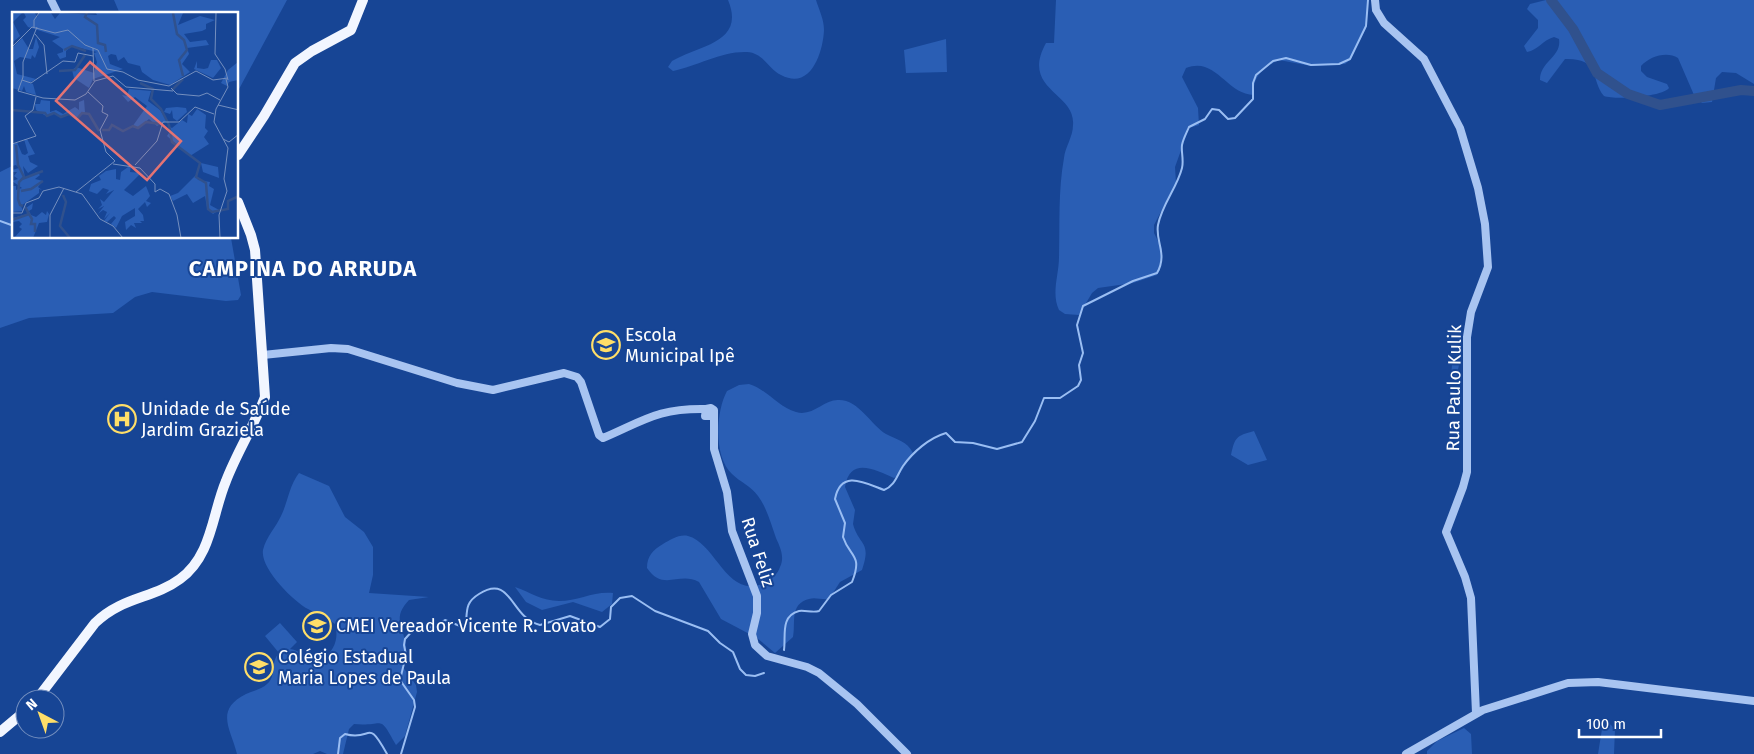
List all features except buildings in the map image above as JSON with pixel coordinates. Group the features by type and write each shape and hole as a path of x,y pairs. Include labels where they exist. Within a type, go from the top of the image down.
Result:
{"main road":[{"path":"239,154 264,116 295,62 350,30 363,0"},
{"path":"45,689 95,623 106,613 121,604 179,580 194,566 203,552 226,481 259,414 265,397 255,250 239,205"},
{"path":"0,732 15,719"}],"street":[{"path":"51,0 57,12"},
{"name":"Rua Paulo Kulik","path":"1374,0 1376,10 1384,23 1424,60 1460,128 1478,188 1486,231 1488,267 1471,312 1467,337 1467,472 1463,488 1446,532 1465,577 1471,598 1476,713"},
{"name":"Rua Feliz","path":"263,355 331,348 348,349 457,383 493,390 564,373 577,377 581,382 599,435 603,438 667,411 688,408 708,415 718,465 727,492 732,531 757,596 757,613 752,634 757,648 767,656 807,667 819,673 857,704 907,754"},
{"path":"1406,754 1476,713 1549,688 1583,682 1754,701"}],"shaded area":[{"path":"114,0 287,0 239,89 239,12 119,12"},
{"path":"728,0 816,0 824,30 818,58 808,74 800,78 791,79 781,75 758,55 747,52 719,56 673,71 668,67 672,61 717,41 725,34 731,25 732,14"},
{"path":"1056,0 1368,0 1366,28 1350,60 1345,64 1311,66 1279,60 1260,73 1255,83 1254,95 1236,89 1205,67 1186,68 1182,77 1198,108 1199,125 1189,128 1175,167 1176,183 1154,225 1154,233 1162,249 1160,270 1157,275 1133,283 1098,288 1092,293 1079,315 1065,314 1059,310 1056,297 1059,264 1061,183 1065,154 1073,125 1072,114 1044,81 1040,71 1040,59 1046,43 1054,43"},
{"path":"1546,0 1754,0 1754,84 1736,73 1722,72 1716,78 1712,102 1702,103 1694,95 1678,58 1669,55 1654,57 1641,66 1641,71 1647,77 1667,84 1669,88 1657,94 1628,98 1604,96 1593,71 1584,62 1576,60 1565,59 1547,83 1540,80 1541,74 1543,68 1557,50 1559,39 1550,38 1527,52 1524,46 1538,28 1538,20 1527,9 1530,4"},
{"path":"946,39 947,72 906,73 904,50"},
{"path":"12,166 12,239 231,239 241,295 238,300 226,301 152,292 135,297 113,313 29,318 0,328 0,172"},
{"path":"1452,365 1459,365 1456,379 1451,377"},
{"path":"749,384 796,412 808,412 834,400 846,401 859,408 880,430 905,443 913,453 899,475 894,478 871,469 858,468 852,471 845,487 855,510 853,524 864,544 866,554 862,570 840,582 829,599 811,598 798,605 793,637 775,653 757,638 721,619 699,582 692,579 659,579 647,568 649,557 656,549 672,539 688,536 698,541 731,577 740,584 751,586 764,583 779,570 782,560 781,552 764,506 755,493 735,477 726,466 719,445 720,410 727,391 739,385"},
{"path":"1254,431 1267,460 1248,465 1231,455 1237,438"},
{"path":"299,473 329,486 345,517 364,532 373,547 373,575 369,593 429,597 409,600 401,612 400,622 406,649 402,666 416,685 417,692 405,736 396,745 386,728 380,723 354,724 349,729 343,754 327,754 320,751 313,754 237,754 227,721 228,713 236,700 265,686 272,677 276,657 279,653 265,636 280,623 297,642 290,649 313,657 320,657 330,652 335,642 335,624 308,609 286,592 272,574 263,557 264,545 281,516 293,483"},
{"path":"515,587 553,601 599,593 613,593 612,604 602,612 573,602 542,610 526,602"},
{"path":"1609,723 1615,729 1614,754 1598,754 1602,729"},
{"path":"1464,728 1471,734 1472,754 1427,754 1427,751 1437,741"}],"waterway":[{"path":"784,650 785,627 789,617 799,611 819,611 831,595 852,582 856,561 843,537 845,523 835,499 838,490 843,484 848,481 862,482 884,490 893,483 903,466 917,451 934,438 946,433 955,442 973,443 997,449 1022,442 1035,421 1044,398 1060,398 1078,386 1081,380 1079,365 1083,353 1077,325 1083,306 1133,281 1157,273 1161,260 1158,225 1180,175 1183,165 1182,145 1189,127 1205,119 1212,109 1219,110 1228,119 1235,118 1253,99 1253,83 1256,75 1273,61 1286,58 1311,65 1339,64 1350,59 1366,26 1368,0"},
{"path":"1551,0 1573,29 1597,73 1628,94 1660,105 1741,90 1754,91"},
{"path":"0,221 12,225"},
{"path":"401,754 415,707 414,700 400,680 406,655 405,639 414,629 433,627 445,620 460,626 466,623 469,603 479,594 490,589 498,589 505,593 522,614 530,621 540,625 570,616 600,627 610,619 611,607 620,598 632,596 655,611 708,631 733,652 740,669 746,675 755,676 764,673"},
{"path":"338,754 340,738 345,734 354,736 369,733 376,736 387,754"}],"place":[{"name":"Escola Municipal Ipê","path":"606,345"},
{"name":"Unidade de Saúde Jardim Graziela","path":"122,419"},
{"name":"CMEI Vereador Vicente R. Lovato","path":"317,626"},
{"name":"Colégio Estadual Maria Lopes de Paula","path":"259,667"}],"district":[{"name":"CAMPINA DO ARRUDA","path":"303,268"}]}
